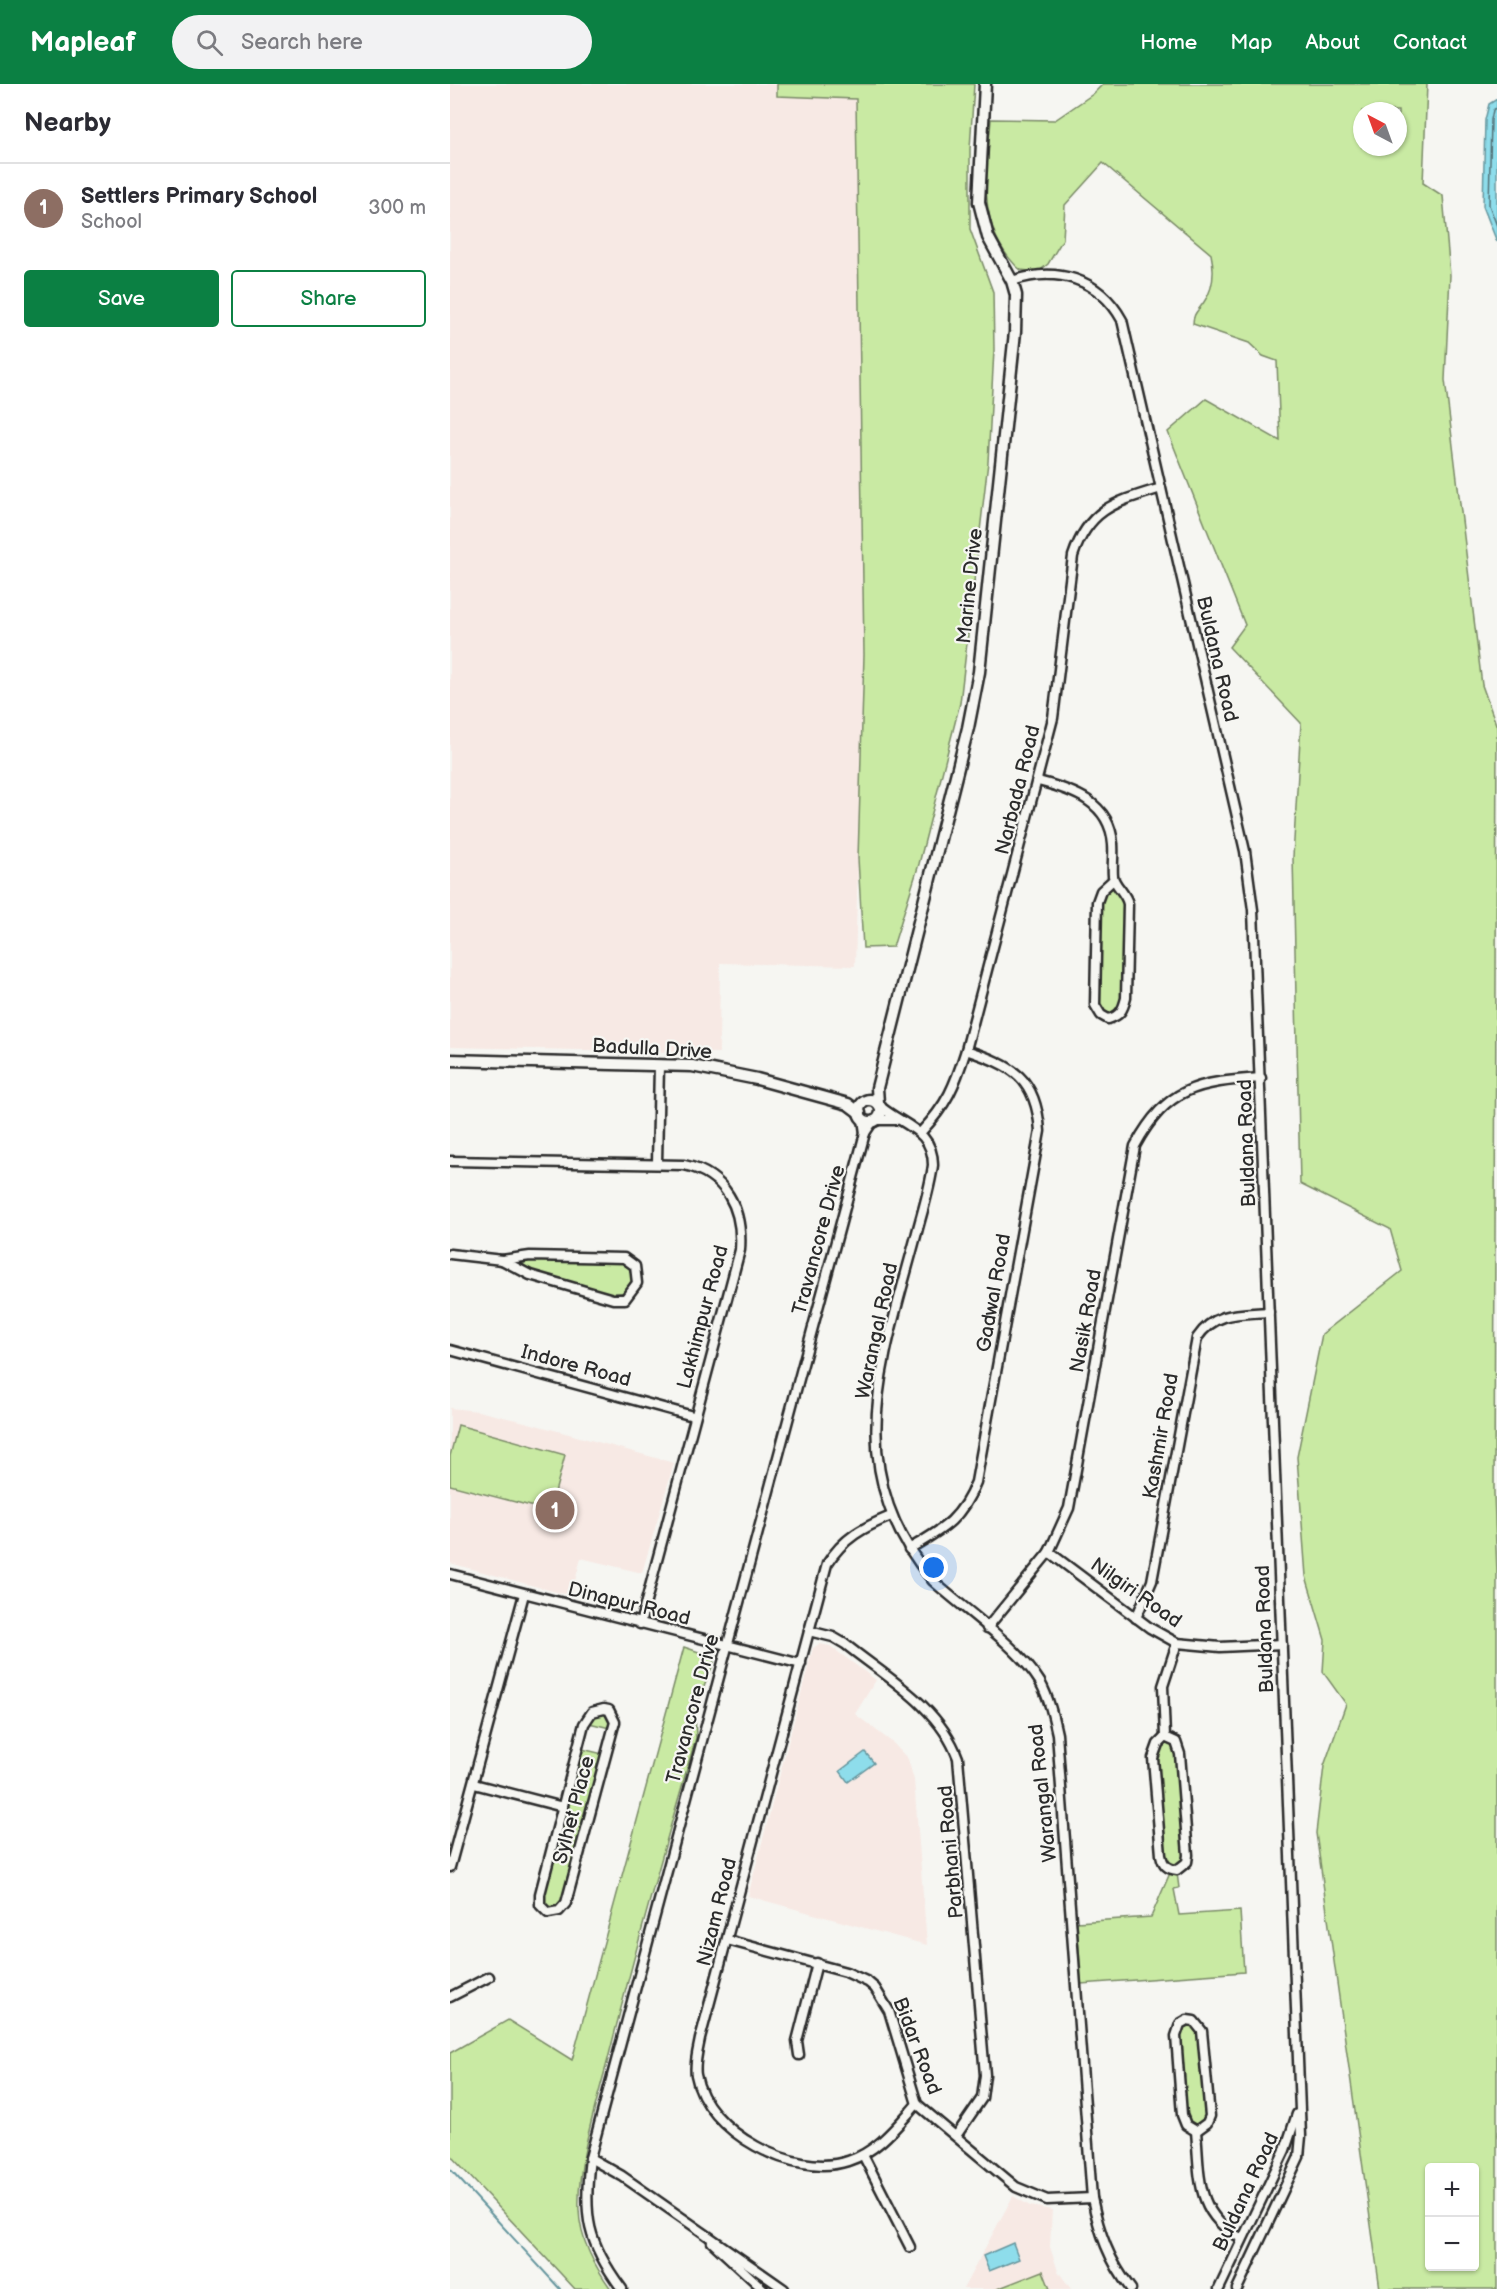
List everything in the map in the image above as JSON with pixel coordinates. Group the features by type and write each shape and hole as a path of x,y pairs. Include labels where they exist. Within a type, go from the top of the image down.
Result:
{"street":[{"name":"Marine Drive","path":"873,1103 968,728 979,672 1015,332 1016,295 1012,281 988,237 980,202 985,84"},
{"name":"Buldana Road","path":"1012,281 1044,276 1083,281 1095,287 1116,310 1125,330 1245,851 1253,910 1282,1644 1299,2157 1237,2289"},
{"name":"Narbada Road","path":"921,1132 944,1107 951,1094 966,1050 1038,781 1053,718 1073,556 1078,539 1088,522 1101,511 1119,501 1161,488"},
{"path":"1038,781 1082,795 1099,809 1111,830 1113,880 1124,892 1128,904 1126,998 1122,1010 1116,1017 1108,1019 1102,1016 1095,1005 1097,902 1101,891 1113,880"},
{"name":"Gadwal Road","path":"909,1549 957,1518 968,1502 976,1482 1040,1131 1035,1102 1020,1077 1005,1063 966,1050"},
{"name":"Badulla Drive","path":"450,1060 659,1065 717,1069 848,1104 873,1103"},
{"path":"657,1163 659,1065"},
{"name":"Nasik Road","path":"987,1628 1049,1552 1065,1521 1072,1495 1135,1146 1156,1113 1186,1091 1209,1083 1261,1078"},
{"path":"873,1103 897,1120 921,1132"},
{"path":"868,1118 873,1103"},
{"path":"868,1118 881,1112 873,1103"},
{"name":"Badulla Drive","path":"848,1104 868,1118"},
{"path":"868,1118 897,1120"},
{"name":"Travancore Drive","path":"622,2289 600,2258 587,2227 585,2192 590,2158 868,1118"},
{"name":"Warangal Road","path":"921,1132 933,1154 932,1178 887,1345 877,1403 878,1466 891,1516 909,1549 933,1581 1017,1654 1039,1682 1047,1697 1058,1734 1092,2198 1106,2247 1119,2274 1131,2289"},
{"name":"Lakhimpur Road","path":"450,1161 657,1163 697,1168 719,1181 736,1207 740,1221 740,1250 693,1416 640,1624"},
{"path":"450,1254 502,1260 540,1255 624,1258 635,1266 637,1283 625,1299 613,1299 531,1275 502,1260"},
{"name":"Kashmir Road","path":"1136,1618 1152,1581 1197,1338 1204,1328 1221,1316 1269,1312"},
{"name":"Indore Road","path":"450,1350 693,1416"},
{"name":"Nizam Road","path":"891,1516 858,1531 836,1550 827,1564 757,1820 696,2058 696,2074 709,2105 736,2132 776,2156 803,2165 825,2167 863,2155 891,2133 917,2104"},
{"name":"Nilgiri Road","path":"1049,1552 1136,1618 1177,1643 1220,1647 1282,1644"},
{"name":"Dinapur Road","path":"450,1574 801,1664"},
{"path":"450,1867 524,1594"},
{"name":"Parbhani Road","path":"809,1631 834,1637 922,1705 946,1731 958,1758 985,2075 982,2098 956,2136"},
{"path":"1165,1737 1171,1738 1179,1748 1181,1765 1188,1855 1187,1862 1177,1870 1169,1869 1163,1863 1161,1855 1153,1758 1158,1744 1165,1737 1163,1686 1177,1643"},
{"name":"Sylhet Place","path":"609,1710 615,1722 566,1903 558,1911 548,1913 540,1905 539,1899 563,1807 584,1724 592,1712 609,1710"},
{"name":"Sylhet Place","path":"474,1784 563,1807"},
{"name":"Bidar Road","path":"727,1940 860,1976 875,1988 889,2011 917,2104 1016,2187 1030,2195 1047,2200 1092,2198"},
{"path":"798,2055 797,2041 817,1963"},
{"path":"450,1997 489,1977"},
{"path":"1187,2020 1194,2022 1203,2031 1210,2116 1207,2122 1196,2131 1186,2125 1182,2115 1176,2036 1180,2024 1187,2020"},
{"name":"Buldana Road","path":"1219,2289 1241,2238 1285,2150 1299,2107"},
{"path":"1196,2131 1201,2181 1207,2208 1215,2219 1241,2238"},
{"path":"863,2155 910,2247"},
{"path":"590,2158 622,2176 784,2289"},
{"path":"699,2230 763,2289"}],"shaded area":[{"path":"450,84 777,84 778,96 856,98 864,655 855,966 720,963 719,1053 450,1047"},
{"path":"450,1408 478,1411 525,1422 674,1463 642,1573 581,1558 571,1596 450,1563"},
{"path":"819,1644 830,1646 876,1680 855,1714 893,1743 908,1759 914,1780 927,1945 748,1896 813,1648"},
{"path":"1013,2196 1030,2206 1052,2210 1050,2247 1058,2271 1071,2289 963,2289"}],"green space":[{"path":"777,84 974,84 970,149 970,229 993,292 994,350 988,462 960,703 919,864 893,947 863,948 858,858 864,655 856,99 777,96"},
{"path":"1103,84 1427,84 1423,183 1443,196 1450,275 1445,380 1482,685 1497,727 1494,1493 1497,1573 1497,2289 1380,2289 1316,1833 1324,1766 1346,1704 1323,1672 1325,1640 1306,1576 1297,1457 1322,1334 1402,1271 1390,1229 1300,1184 1293,857 1301,723 1229,647 1245,625 1168,432 1206,399 1280,441 1277,361 1263,356 1249,343 1193,324 1195,315 1212,285 1211,254 1103,163 1065,205 1063,239 1048,264 1038,272 1021,270 1016,266 1003,250 989,215 986,177 991,119 1055,120 1093,94"},
{"path":"1115,887 1125,899 1122,1009 1106,1016 1098,1007 1100,904 1103,892"},
{"path":"528,1260 622,1261 632,1267 633,1281 626,1292 614,1294 527,1270 523,1264"},
{"path":"458,1425 565,1455 550,1511 450,1485 450,1456"},
{"path":"684,1647 711,1656 714,1662 695,1709 696,1738 629,1978 588,2134 581,2173 579,2210 582,2232 599,2271 611,2289 575,2289 450,2155 450,2053 508,2020 572,2060"},
{"path":"605,1713 610,1719 610,1728 589,1723 595,1715"},
{"path":"1167,1742 1172,1743 1177,1749 1185,1861 1177,1868 1165,1861 1157,1763 1157,1753"},
{"path":"582,1749 603,1754 561,1906 552,1909 544,1903 543,1898"},
{"path":"1170,1873 1177,1873 1179,1888 1174,1889 1179,1915 1240,1911 1244,1972 1081,1984 1077,1922 1151,1917"},
{"path":"1187,2024 1198,2028 1207,2115 1205,2120 1195,2125 1187,2122 1178,2043 1181,2027"},
{"path":"1043,2271 1050,2289 997,2289"}],"water":[{"path":"1497,99 1497,242 1483,206 1485,120 1489,104"},
{"path":"865,1752 874,1763 848,1782 840,1771"},
{"path":"1013,2243 1019,2259 989,2271 983,2256"}],"waterway":[{"path":"450,2169 560,2289"}],"place":[{"name":"Settlers Primary School","path":"555,1510"}]}
